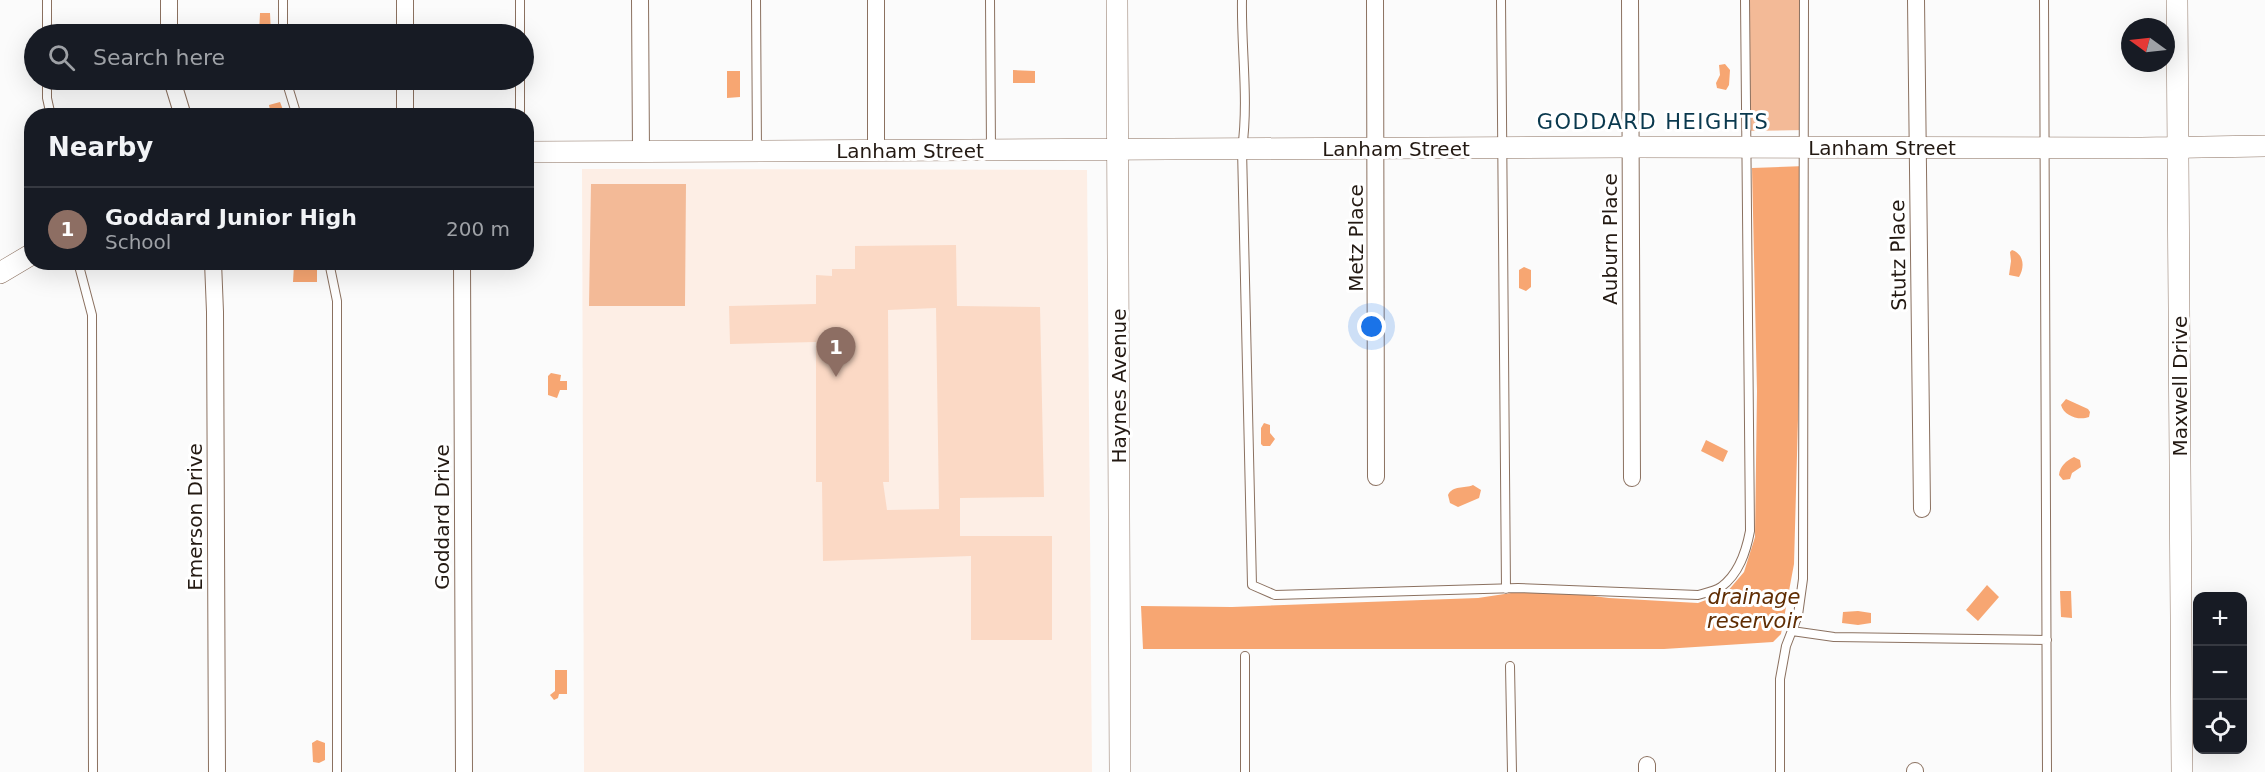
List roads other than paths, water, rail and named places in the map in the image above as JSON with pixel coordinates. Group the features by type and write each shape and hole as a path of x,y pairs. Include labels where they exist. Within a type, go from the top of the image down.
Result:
{"street":[{"path":"169,0 169,24"},
{"path":"405,0 405,24"},
{"path":"640,0 641,152"},
{"path":"876,0 876,151"},
{"name":"Haynes Avenue","path":"1117,0 1120,772"},
{"name":"Metz Place","path":"1375,0 1376,477"},
{"name":"Auburn Place","path":"1630,0 1632,477"},
{"name":"Stutz Place","path":"1916,0 1922,509"},
{"name":"Maxwell Drive","path":"2177,0 2182,772"},
{"path":"175,90 181,108"},
{"path":"405,90 405,108"},
{"name":"Lanham Street","path":"534,152 2265,146"},
{"path":"0,273 24,259"},
{"name":"Emerson Drive","path":"213,270 217,772"},
{"name":"Goddard Drive","path":"462,270 464,772"}],"lane":[{"path":"47,0 47,24"},
{"path":"283,0 283,24"},
{"path":"520,0 520,24"},
{"path":"756,0 757,152"},
{"path":"990,0 991,150"},
{"path":"1242,0 1241,37 1246,125 1242,149 1252,585 1275,595 1506,589 1698,595 1720,587 1736,571 1746,552 1750,531 1745,0"},
{"path":"1501,0 1506,589"},
{"path":"1780,772 1780,680 1786,646 1798,615 1803,579 1804,0"},
{"path":"2044,0 2047,772"},
{"path":"47,90 49,108"},
{"path":"289,90 295,108"},
{"path":"520,90 520,108"},
{"path":"80,270 92,315 93,772"},
{"path":"331,270 337,301 337,772"},
{"path":"1792,631 1834,637 2047,640"},
{"path":"1245,656 1245,772"},
{"path":"1510,666 1512,772"}],"water":[{"path":"260,13 270,13 271,24 259,24"},
{"path":"1725,64 1730,70 1729,85 1726,90 1717,88 1716,83 1720,75 1719,65"},
{"path":"1013,70 1035,71 1035,83 1013,83"},
{"path":"727,71 740,71 740,97 727,98"},
{"path":"280,102 282,108 270,108 269,105"},
{"name":"drainage reservoir","path":"1805,166 1794,564 1781,634 1773,642 1664,649 1143,649 1141,606 1232,607 1478,598 1537,589 1609,598 1698,603 1727,592 1744,572 1755,537 1757,391 1752,168"},
{"path":"2012,250 2019,254 2022,261 2019,277 2009,275"},
{"path":"1524,267 1531,270 1531,287 1526,291 1519,288 1519,270"},
{"path":"294,270 317,270 317,282 293,282"},
{"path":"551,373 561,375 560,381 567,381 567,390 560,390 557,398 548,395 548,376"},
{"path":"2066,399 2088,409 2089,417 2072,417 2065,412 2061,405"},
{"path":"1264,423 1270,425 1270,433 1275,439 1270,446 1261,444 1261,428"},
{"path":"1706,440 1728,451 1723,462 1701,451"},
{"path":"2074,457 2080,460 2081,467 2072,473 2070,479 2063,480 2059,475 2061,469"},
{"path":"1473,485 1481,490 1479,498 1458,507 1450,503 1448,495 1450,492 1456,488"},
{"path":"1987,585 1999,597 1978,621 1966,610"},
{"path":"2060,591 2071,591 2072,618 2061,617"},
{"path":"1843,612 1871,613 1871,623 1858,625 1842,623"},
{"path":"555,670 567,670 567,694 559,694 554,700 550,695 555,691"},
{"path":"317,740 325,743 325,760 319,763 313,762 312,743"}],"place":[{"name":"Goddard Junior High","path":"836,377"}],"district":[{"name":"GODDARD HEIGHTS","path":"1653,122"}]}
